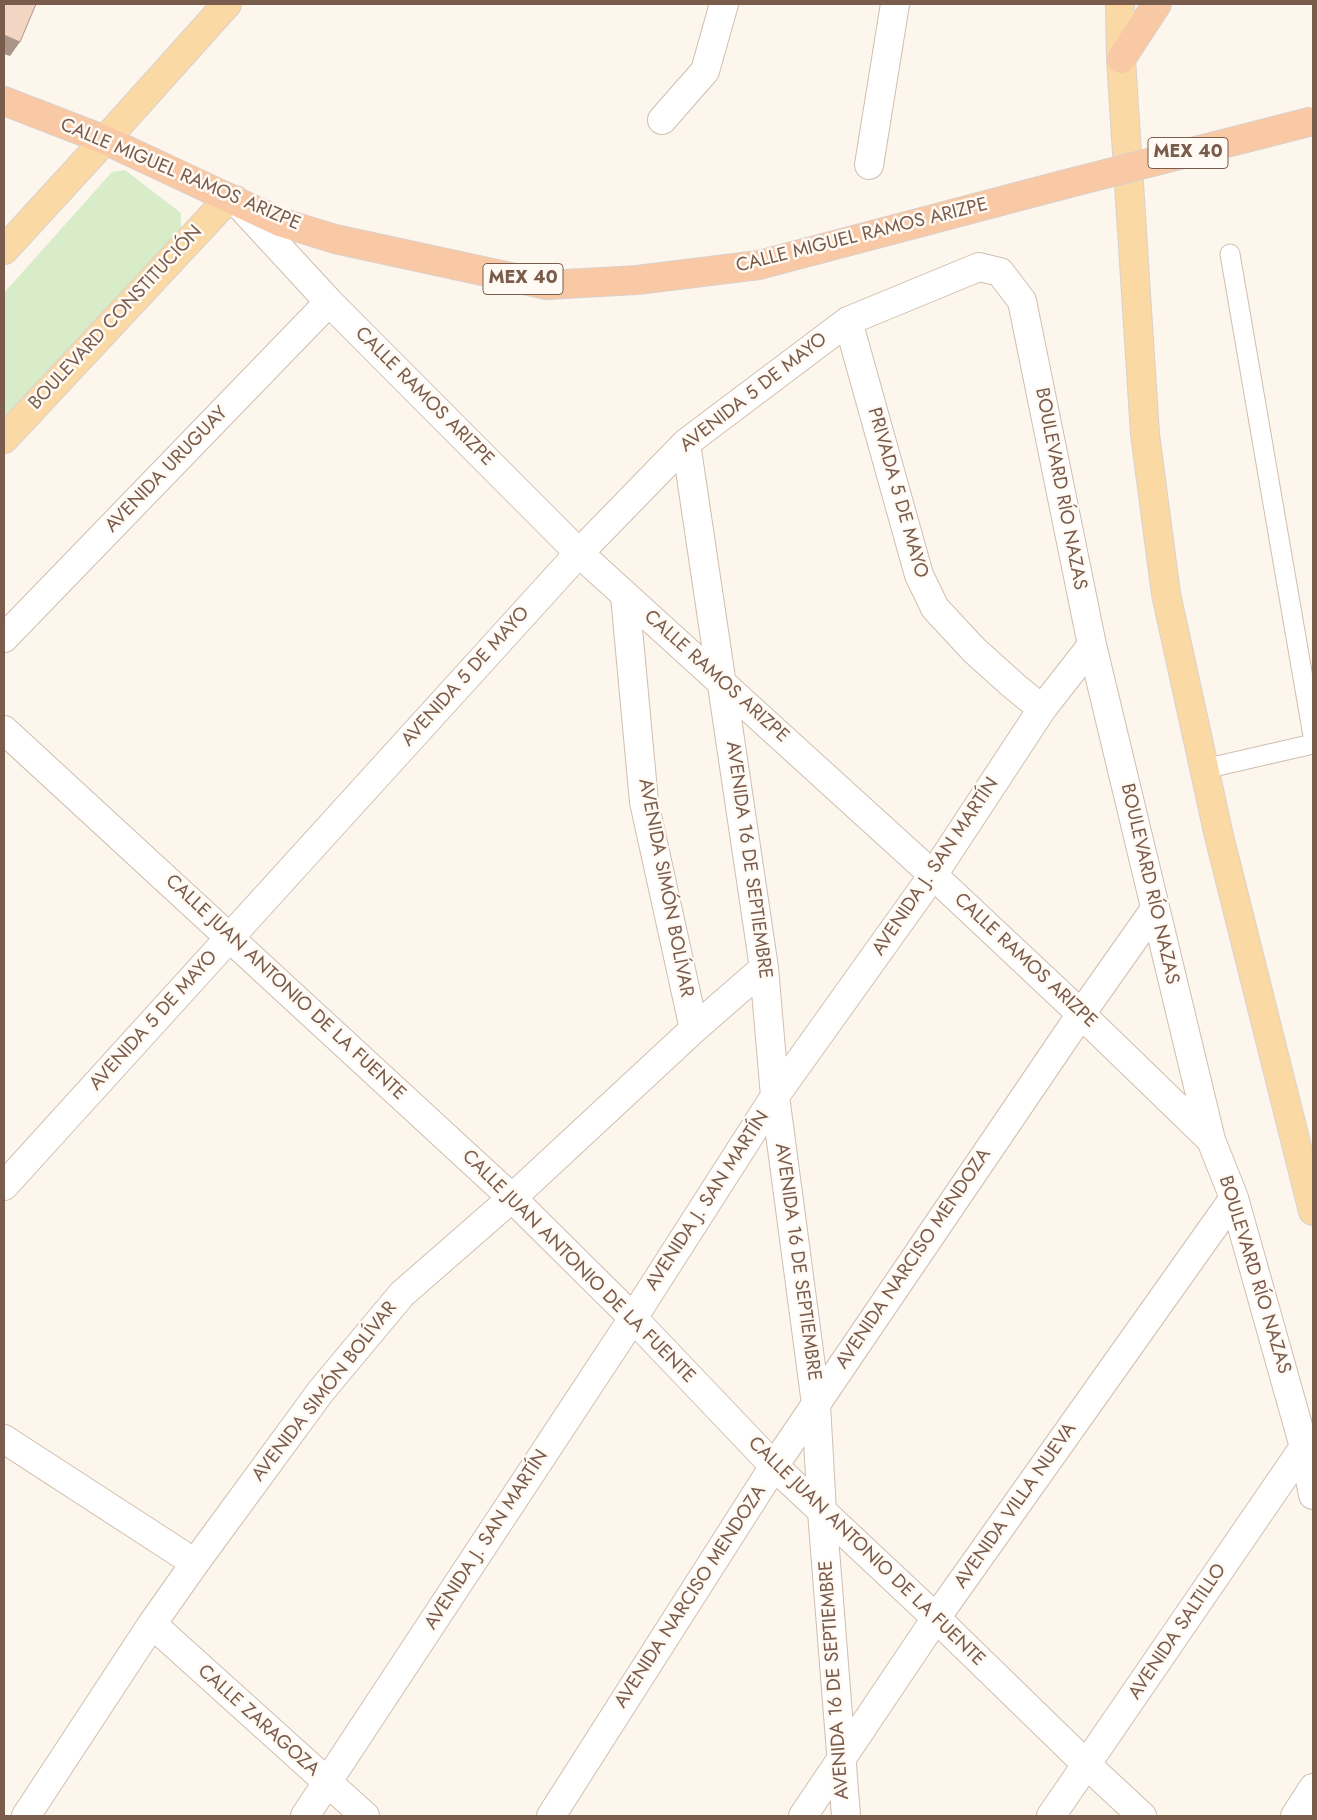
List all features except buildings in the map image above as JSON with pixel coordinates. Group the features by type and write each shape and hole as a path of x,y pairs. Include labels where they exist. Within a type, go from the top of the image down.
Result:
{"highway":[{"path":"1121,59 1157,4"},
{"name":"CALLE MIGUEL RAMOS ARIZPE","path":"4,101 105,140 280,222 335,239 548,284 636,280 759,265 1313,121"}],"main road":[{"path":"4,250 227,4"},
{"path":"1120,4 1121,59 1145,434 1166,594 1219,836 1313,1211"},
{"name":"BOULEVARD CONSTITUCIÓN","path":"4,439 232,199"}],"street":[{"path":"662,120 704,71 724,4"},
{"path":"869,165 895,4"},
{"name":"CALLE RAMOS ARIZPE","path":"232,199 329,302 579,553 933,875 1081,1014 1211,1140"},
{"name":"AVENIDA 5 DE MAYO","path":"4,1186 579,553 686,443 848,321 979,267 1000,272"},
{"name":"BOULEVARD RÍO NAZAS","path":"1000,272 1022,301 1092,645 1211,1140 1234,1198 1304,1447 1313,1495"},
{"name":"AVENIDA URUGUAY","path":"4,638 329,302"},
{"name":"PRIVADA 5 DE MAYO","path":"848,321 919,575 935,608 974,650 1042,709"},
{"name":"AVENIDA 16 DE SEPTIEMBRE","path":"686,443 764,968 776,1096 816,1404 822,1512 846,1816"},
{"name":"AVENIDA SIMÓN BOLÍVAR","path":"625,596 644,802 694,1029"},
{"name":"AVENIDA J. SAN MARTÍN","path":"305,1816 633,1318 776,1096 933,875 1042,709 1092,645"},
{"name":"CALLE JUAN ANTONIO DE LA FUENTE","path":"4,730 512,1198 633,1318 774,1466 936,1618 1086,1765 1142,1816"},
{"name":"AVENIDA NARCISO MENDOZA","path":"551,1816 774,1466 1081,1014 1155,909"},
{"name":"AVENIDA SIMÓN BOLÍVAR","path":"26,1816 194,1563 321,1391 402,1294 512,1198 694,1029 764,968"},
{"name":"AVENIDA VILLA NUEVA","path":"803,1816 936,1618 1234,1198"},
{"path":"4,1439 194,1563"},
{"name":"AVENIDA SALTILLO","path":"1051,1816 1304,1447"},
{"name":"CALLE ZARAGOZA","path":"152,1624 365,1816"},
{"path":"1295,1816 1313,1788"}],"lane":[{"path":"1230,254 1313,736"},
{"path":"1204,768 1313,744"}],"green space":[{"path":"125,170 181,213 181,228 4,421 4,293 112,172"}]}
